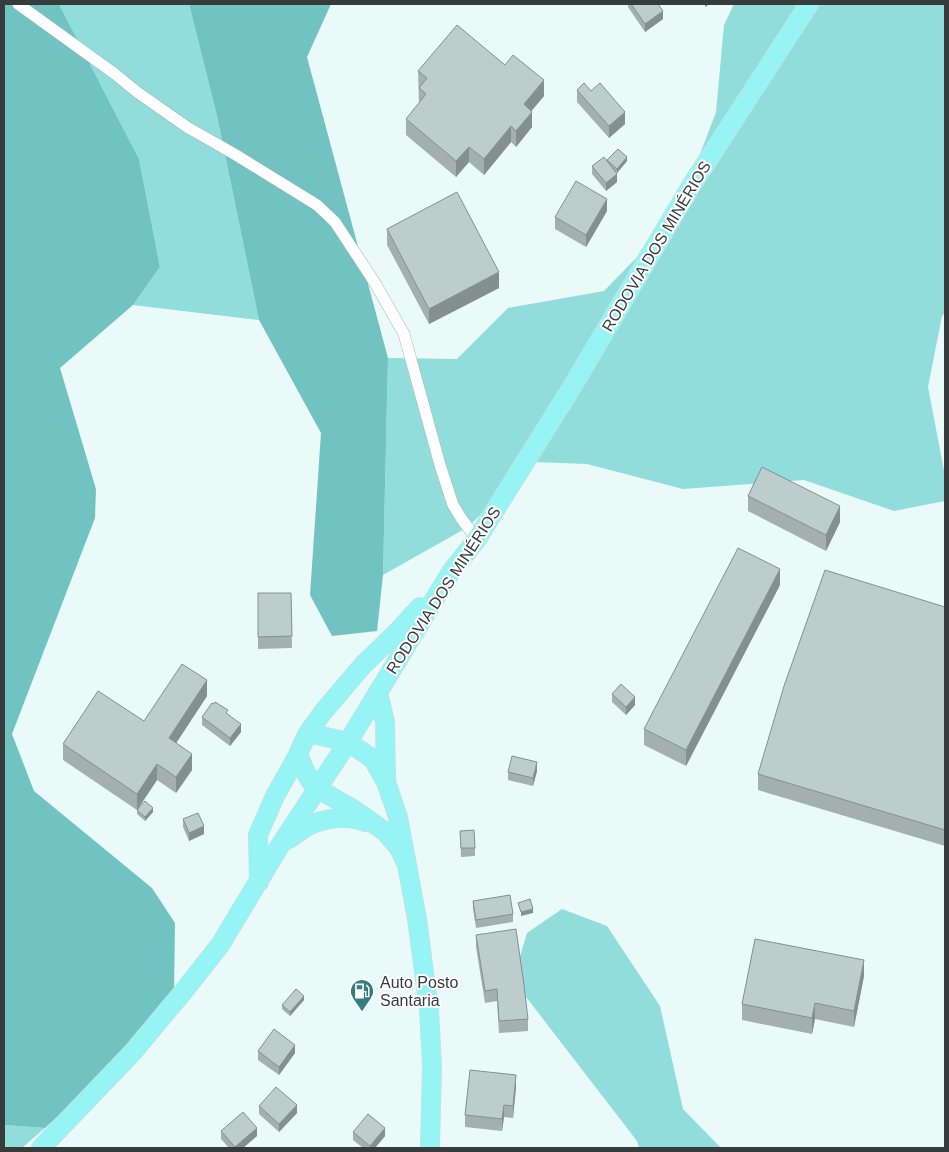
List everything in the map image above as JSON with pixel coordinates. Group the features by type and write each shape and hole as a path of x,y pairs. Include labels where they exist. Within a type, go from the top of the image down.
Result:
{"main road":[{"name":"RODOVIA DOS MINÉRIOS","path":"41,1148 132,1053 220,945 348,742 451,572 477,539 572,387 691,186 809,4"},
{"path":"259,882 258,835 275,796 308,734 323,712 364,665 398,632 451,572"},
{"path":"378,692 385,722 386,782"},
{"path":"308,734 348,742 373,759 386,782 398,817 417,919 429,1010 432,1066 430,1148"},
{"path":"298,755 309,779 316,788 384,831 399,848 406,863"},
{"path":"282,844 307,827 339,818 352,818 384,831"}],"street":[{"path":"18,4 187,127 317,205 335,222 376,283 404,334 453,505 477,539"}],"shaded area":[{"path":"4,4 59,4 139,159 160,267 133,305 60,368 96,489 95,518 12,734 34,791 152,888 175,923 174,992 122,1058 45,1128 4,1125"},
{"path":"59,4 189,4 217,116 259,320 133,305 160,267 139,159"},
{"path":"189,4 331,4 307,57 388,358 383,575 377,631 332,636 310,595 321,433 259,320 217,116"},
{"path":"734,4 945,4 945,313 942,316 928,387 945,476 945,501 894,511 804,480 683,489 587,464 534,462 468,527 383,575 388,358 457,359 508,308 604,291 637,257 699,157 716,112 724,25"},
{"path":"562,909 607,926 660,1006 683,1109 721,1148 639,1148 637,1141 513,980 527,933"},
{"path":"4,1125 45,1128 22,1148 4,1148"}],"building":[{"path":"631,4 658,4 663,11 645,24"},
{"path":"457,25 505,65 513,55 544,80 524,104 532,112 516,131 511,126 484,159 469,147 456,161 406,119 426,94 419,88 427,78 418,71"},
{"path":"584,83 591,91 600,83 625,112 609,126 577,90"},
{"path":"618,149 627,157 617,169 607,160"},
{"path":"604,157 617,174 606,183 592,166"},
{"path":"576,181 607,199 586,235 555,217"},
{"path":"457,192 499,272 429,309 387,229"},
{"path":"762,467 840,506 826,535 748,496"},
{"path":"738,548 780,569 686,750 644,729"},
{"path":"825,570 945,607 945,830 758,774 784,686"},
{"path":"258,593 291,593 292,636 258,637"},
{"path":"182,664 207,680 169,738 192,754 176,777 157,764 137,794 63,744 98,691 144,721"},
{"path":"621,684 635,697 626,707 612,694"},
{"path":"215,702 228,710 226,713 241,724 230,738 202,717 212,703 214,704"},
{"path":"512,756 537,762 533,778 508,772"},
{"path":"145,801 153,808 145,817 137,810"},
{"path":"198,813 204,826 189,833 183,819"},
{"path":"474,830 475,848 461,848 460,831"},
{"path":"510,895 513,914 476,920 473,901"},
{"path":"530,899 533,909 521,912 518,903"},
{"path":"516,929 528,1019 499,1021 497,989 485,991 476,935"},
{"path":"755,939 864,960 854,1011 815,1003 812,1018 742,1004"},
{"path":"296,989 304,996 290,1012 282,1005"},
{"path":"274,1029 295,1045 279,1067 258,1051"},
{"path":"470,1070 516,1075 513,1106 504,1105 502,1119 465,1115"},
{"path":"276,1087 297,1105 279,1124 259,1106"},
{"path":"243,1112 257,1128 235,1147 221,1131"},
{"path":"368,1114 385,1128 370,1146 353,1132"}],"place":[{"name":"Auto Posto Santaria","path":"362,1012"}]}
